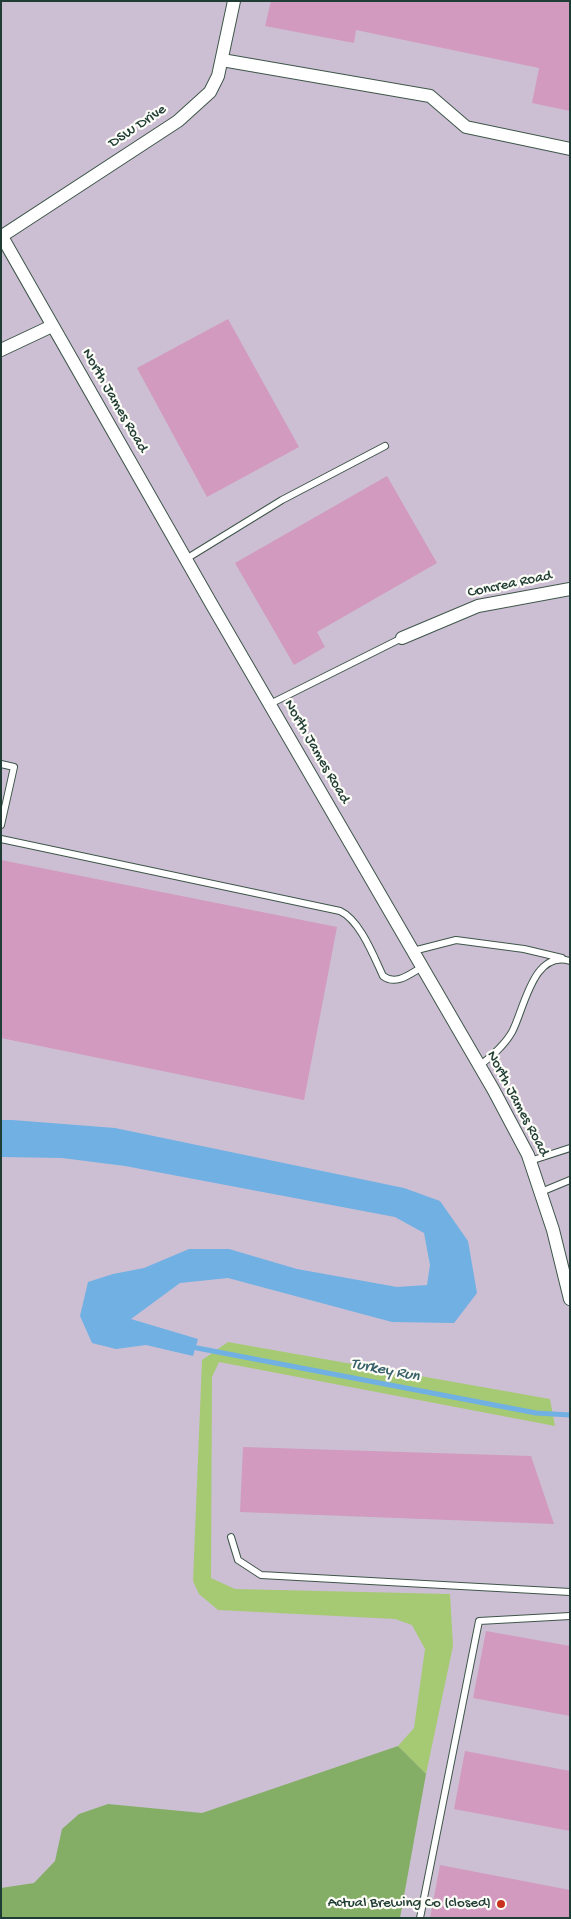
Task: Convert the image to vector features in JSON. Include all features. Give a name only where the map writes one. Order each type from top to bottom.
[{"type":"street","name":"DSW Drive","points":[[1,235],[178,121],[210,92],[218,76],[234,1]]},
{"type":"street","points":[[222,60],[430,96],[466,127],[570,149]]},
{"type":"street","name":"North James Road","points":[[1,235],[479,1066],[530,1160],[554,1230],[570,1296]]},
{"type":"street","points":[[1,350],[52,326]]},
{"type":"street","name":"Concrea Road","points":[[402,638],[478,606],[570,589]]},
{"type":"lane","points":[[186,559],[282,500],[385,446]]},
{"type":"lane","points":[[270,704],[402,638]]},
{"type":"lane","points":[[1,764],[14,767],[1,826]]},
{"type":"lane","points":[[1,839],[340,911],[346,913],[358,927],[383,976],[388,980],[399,979],[422,967]]},
{"type":"lane","points":[[413,951],[456,940],[524,949],[570,961]]},
{"type":"lane","points":[[479,1066],[502,1047],[512,1032],[536,974],[550,962],[562,958]]},
{"type":"lane","points":[[530,1160],[570,1148]]},
{"type":"lane","points":[[541,1192],[570,1180]]},
{"type":"lane","points":[[231,1537],[238,1560],[261,1575],[570,1592]]},
{"type":"lane","points":[[420,1918],[479,1621],[570,1616]]},
{"type":"shaded area","points":[[1,1],[570,1],[570,1918],[1,1918]]},
{"type":"green space","points":[[228,1342],[550,1399],[555,1426],[219,1362],[212,1377],[211,1578],[235,1589],[450,1594],[453,1646],[426,1774],[398,1746],[414,1728],[425,1649],[412,1625],[395,1619],[218,1610],[199,1594],[193,1581],[202,1360]]},
{"type":"green space","points":[[398,1746],[426,1774],[400,1918],[1,1918],[1,1888],[34,1883],[55,1861],[62,1829],[79,1814],[108,1804],[202,1813]]},
{"type":"water","points":[[1,1120],[115,1128],[404,1188],[440,1201],[468,1241],[477,1293],[454,1323],[392,1322],[228,1278],[180,1283],[131,1319],[198,1339],[193,1356],[146,1345],[116,1349],[92,1343],[80,1316],[88,1282],[113,1274],[144,1268],[189,1249],[229,1249],[297,1269],[397,1287],[427,1285],[430,1265],[424,1233],[395,1217],[125,1166],[62,1158],[1,1157]]},
{"type":"building","points":[[271,1],[570,1],[570,111],[532,103],[539,68],[356,30],[354,43],[265,26]]},
{"type":"building","points":[[228,319],[299,447],[207,497],[137,368]]},
{"type":"building","points":[[387,476],[437,563],[317,632],[325,647],[294,665],[235,563]]},
{"type":"building","points":[[1,860],[337,927],[304,1100],[1,1038]]},
{"type":"building","points":[[243,1447],[531,1456],[554,1524],[240,1512]]},
{"type":"building","points":[[486,1631],[570,1646],[570,1716],[473,1698]]},
{"type":"building","points":[[465,1751],[570,1771],[570,1831],[454,1809]]},
{"type":"building","name":"Actual Brewing Co (closed)","points":[[440,1865],[570,1890],[570,1918],[430,1918]]},
{"type":"waterway","name":"Turkey Run","points":[[197,1348],[536,1413],[570,1415]]},
{"type":"place","name":"Actual Brewing Co (closed)","points":[[501,1904]]}]
